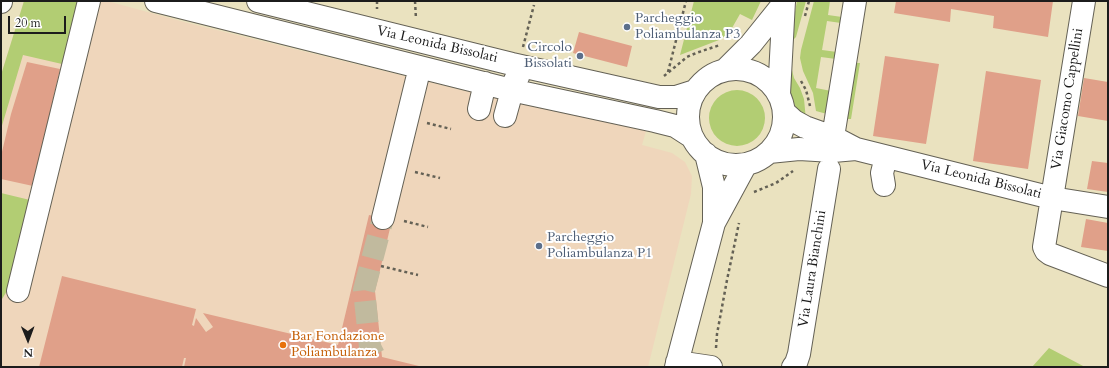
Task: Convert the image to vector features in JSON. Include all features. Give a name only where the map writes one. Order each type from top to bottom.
[{"type":"street","points":[[18,291],[89,1]]},
{"type":"street","name":"Via Leonida Bissolati","points":[[156,1],[190,16],[316,41],[511,90],[674,126],[715,160],[725,164],[746,164],[762,157],[777,144],[782,134],[784,123],[782,103]]},
{"type":"street","name":"Via Leonida Bissolati","points":[[258,1],[512,64],[537,68],[659,97],[676,97],[695,91]]},
{"type":"street","points":[[821,140],[855,1]]},
{"type":"street","name":"Via Giacomo Cappellini","points":[[1084,1],[1044,247],[1046,251],[1108,276]]},
{"type":"street","points":[[726,70],[751,44],[784,2]]},
{"type":"street","points":[[782,103],[784,2]]},
{"type":"street","points":[[316,41],[318,31],[323,26],[337,21]]},
{"type":"street","points":[[505,116],[514,80],[522,73],[537,68]]},
{"type":"street","name":"Via Leonida Bissolati","points":[[699,146],[689,126],[688,114],[690,102],[695,91],[708,78],[716,73],[738,68],[750,70],[762,76],[772,84],[794,121],[805,127],[821,140],[1052,198],[1108,207]]},
{"type":"street","points":[[383,217],[417,79]]},
{"type":"street","points":[[479,109],[485,83]]},
{"type":"street","name":"Via Leonida Bissolati","points":[[769,152],[789,150],[821,140]]},
{"type":"street","points":[[699,146],[714,187],[714,223]]},
{"type":"street","points":[[884,185],[882,173],[886,157]]},
{"type":"street","points":[[713,360],[676,364],[714,223],[746,164]]},
{"type":"street","name":"Via Laura Bianchini","points":[[793,367],[799,354],[830,169]]},
{"type":"path","points":[[415,1],[416,21]]},
{"type":"path","points":[[668,72],[686,1]]},
{"type":"path","points":[[803,23],[809,1]]},
{"type":"path","points":[[521,53],[534,6]]},
{"type":"path","points":[[659,97],[663,78],[668,72],[696,52],[724,43]]},
{"type":"path","points":[[750,195],[785,178],[799,167],[802,162],[806,163],[821,140],[820,118],[812,113],[808,94],[801,80]]},
{"type":"path","points":[[408,118],[451,129]]},
{"type":"path","points":[[395,167],[440,178]]},
{"type":"path","points":[[383,217],[428,227]]},
{"type":"path","points":[[713,360],[727,280],[740,221]]},
{"type":"path","points":[[381,266],[418,275]]},
{"type":"shaded area","points":[[24,1],[107,1],[188,23],[482,95],[646,131],[642,145],[672,153],[685,162],[692,176],[691,194],[648,367],[1,367],[1,75]]},
{"type":"green space","points":[[24,1],[78,1],[62,64],[23,55],[1,129],[1,75]]},
{"type":"green space","points":[[694,1],[761,1],[752,20],[740,14],[726,36],[680,55]]},
{"type":"green space","points":[[797,1],[806,1],[796,37],[794,39],[790,39]]},
{"type":"green space","points":[[814,1],[830,1],[828,15],[842,17],[841,23],[827,21],[822,50],[837,52],[836,59],[821,57],[816,88],[831,91],[827,114],[816,111],[813,93],[803,71],[800,58]]},
{"type":"green space","points":[[855,63],[860,63],[851,119],[846,119]]},
{"type":"green space","points":[[791,66],[794,78],[804,99],[806,120],[795,106],[788,84]]},
{"type":"green space","points":[[731,90],[743,90],[753,94],[761,102],[765,112],[765,124],[761,134],[753,142],[743,146],[731,146],[721,142],[713,134],[709,124],[709,112],[713,102],[721,94]]},
{"type":"green space","points":[[1,193],[30,200],[11,282],[2,299]]},
{"type":"green space","points":[[1049,348],[1085,367],[1032,367]]},
{"type":"building","points":[[896,1],[1053,1],[1048,37],[993,28],[994,16],[951,9],[950,22],[894,13]]},
{"type":"building","points":[[579,32],[632,46],[627,67],[573,53]]},
{"type":"building","points":[[885,56],[939,64],[926,144],[873,136]]},
{"type":"building","points":[[27,62],[60,69],[33,186],[1,179],[1,156],[11,114]]},
{"type":"building","points":[[986,71],[1041,80],[1028,169],[973,161]]},
{"type":"building","points":[[1084,78],[1108,82],[1108,121],[1078,116]]},
{"type":"building","points":[[1092,161],[1108,163],[1108,192],[1087,189]]},
{"type":"building","points":[[369,215],[392,220],[375,291],[382,357],[423,367],[184,367],[186,358],[184,358],[182,367],[39,367],[62,276],[196,309],[192,325],[194,326],[196,318],[206,332],[213,327],[203,313],[338,345]]},
{"type":"building","points":[[1086,219],[1108,223],[1108,251],[1081,247]]},
{"type":"tunnel","points":[[374,355],[370,347],[364,290],[383,218]]},
{"type":"place","name":"Parcheggio Poliambulanza P3","points":[[627,27]]},
{"type":"place","name":"Circolo Bissolati","points":[[580,56]]},
{"type":"place","name":"Parcheggio Poliambulanza P1","points":[[539,246]]},
{"type":"place","name":"Bar Fondazione Poliambulanza","points":[[283,345]]}]
